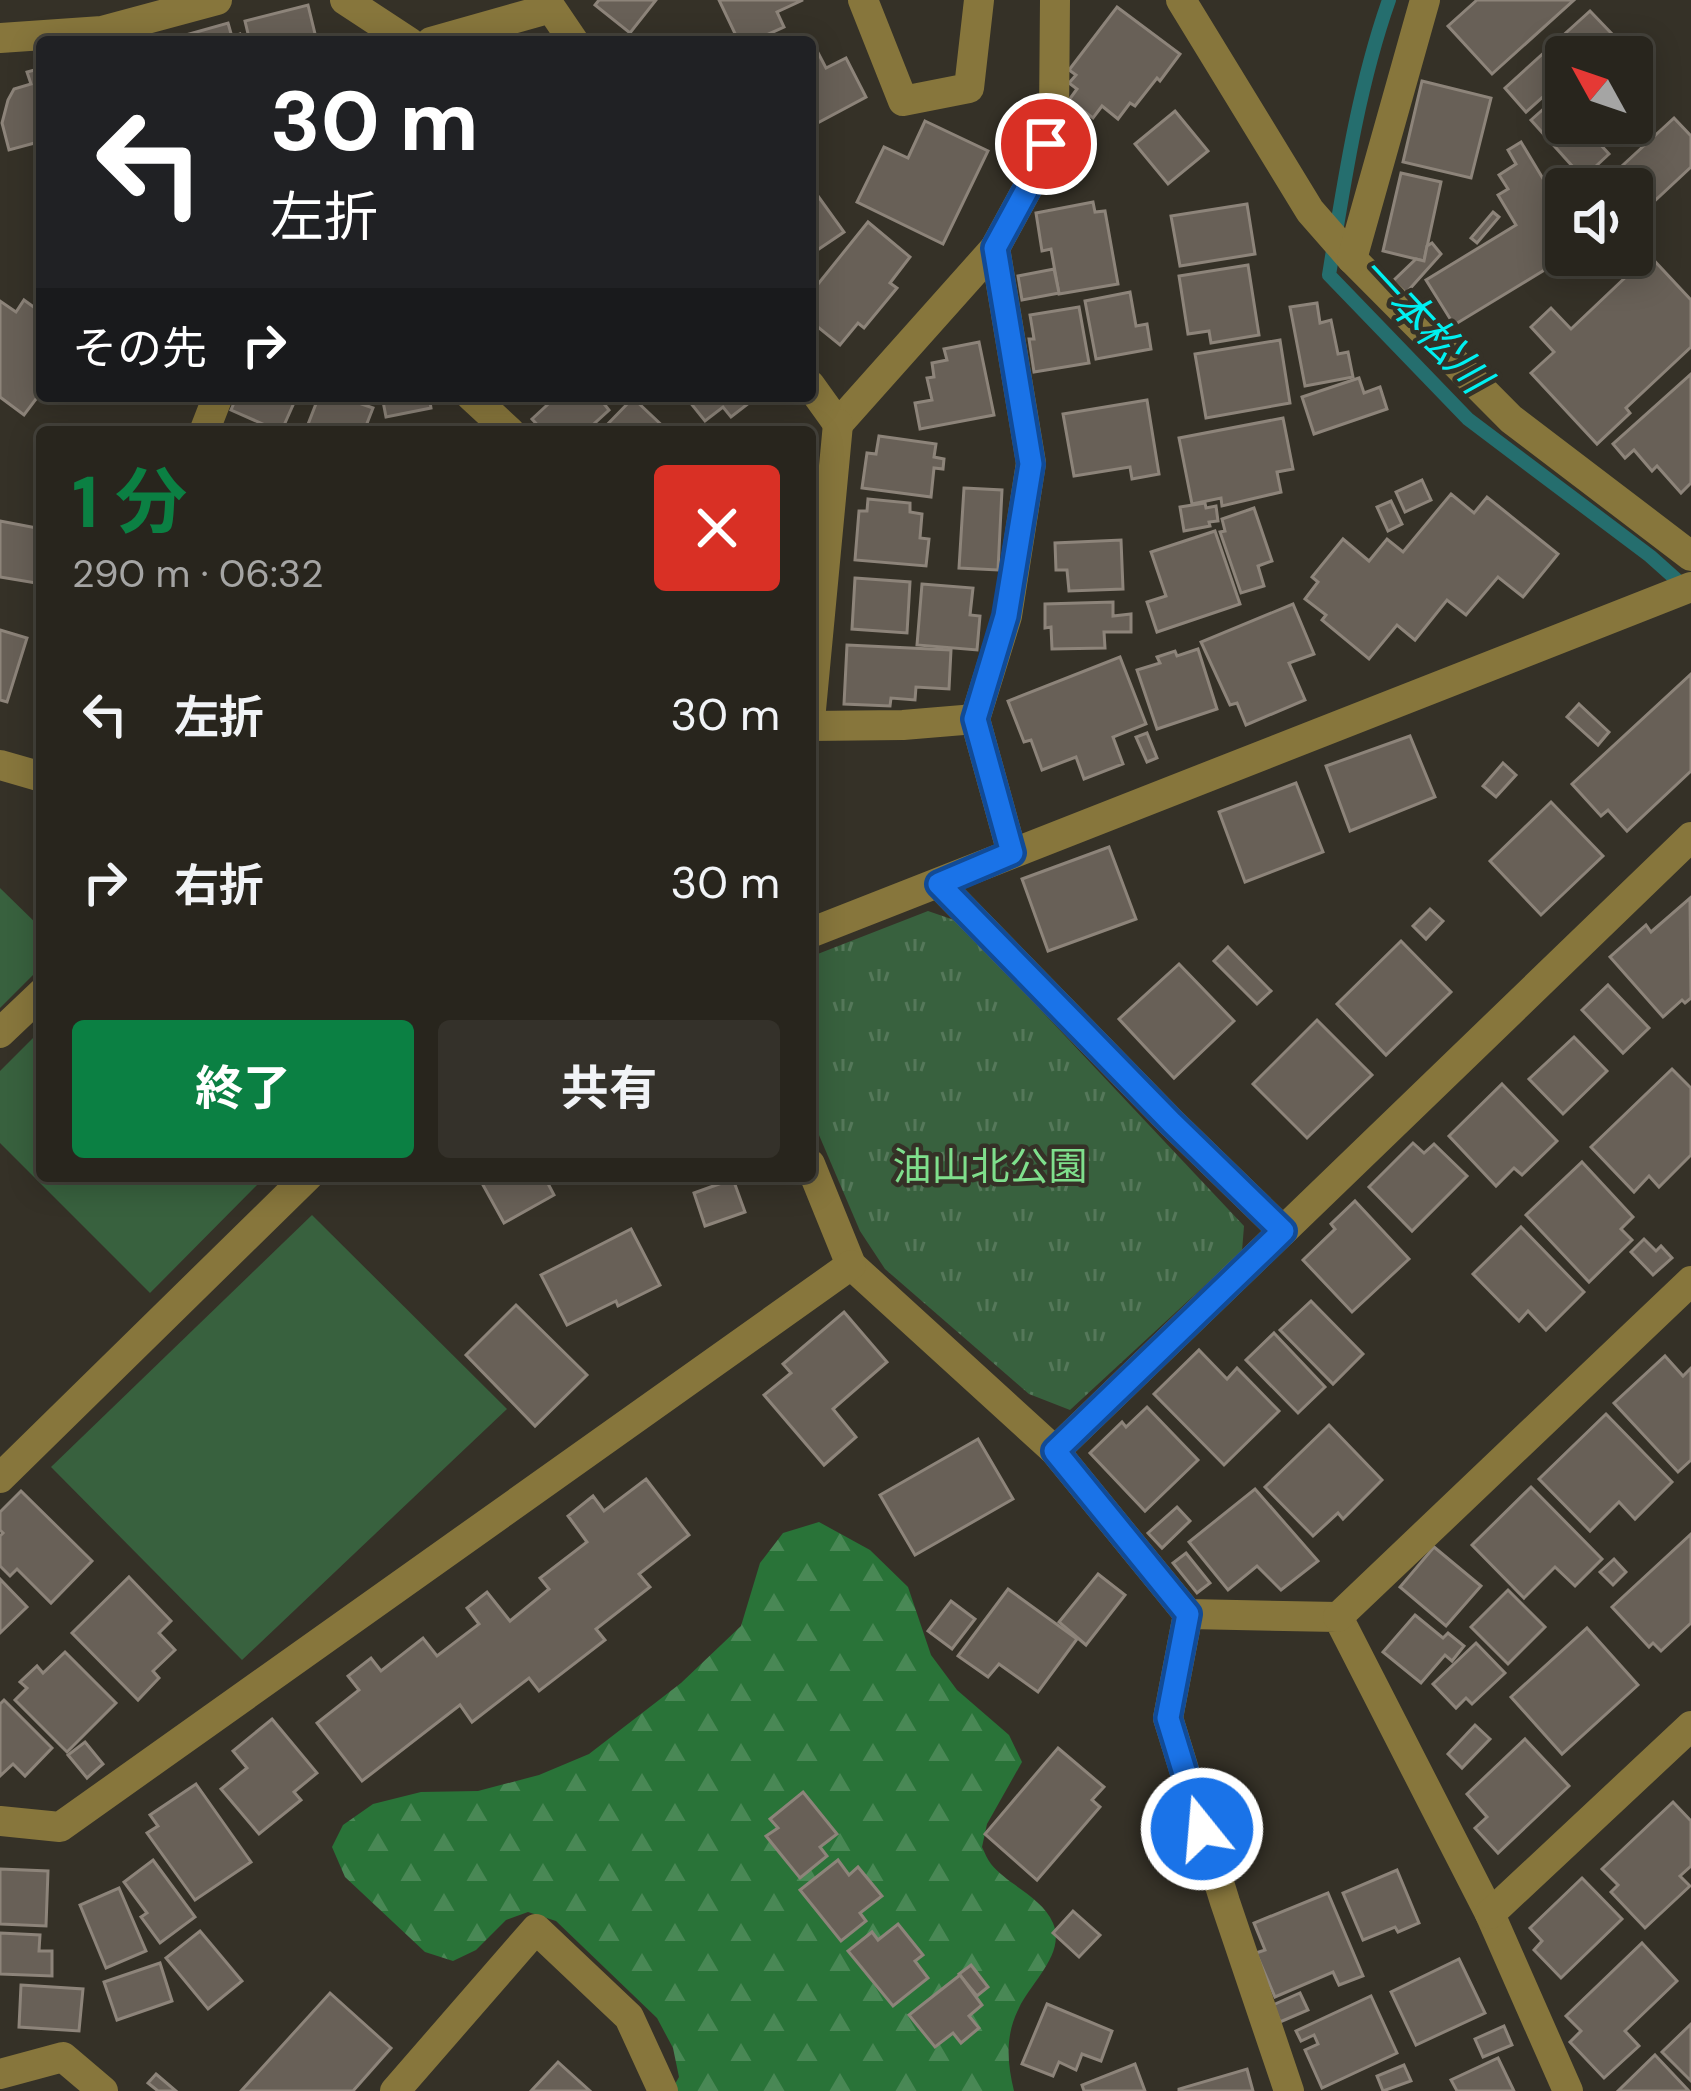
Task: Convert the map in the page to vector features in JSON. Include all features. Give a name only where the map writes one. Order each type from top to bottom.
[{"type":"street","points":[[0,38],[102,31],[218,0]]},
{"type":"street","points":[[345,0],[401,36]]},
{"type":"street","points":[[862,0],[903,101],[969,88],[979,0]]},
{"type":"street","points":[[816,659],[838,424],[995,248],[1038,169],[1054,118],[1054,0]]},
{"type":"street","points":[[1181,0],[1310,211],[1352,259],[1511,419],[1691,556]]},
{"type":"street","points":[[1352,259],[1425,0]]},
{"type":"street","points":[[450,36],[554,4],[571,36]]},
{"type":"street","points":[[995,248],[1031,464],[1006,616],[975,719],[1012,853]]},
{"type":"street","points":[[816,393],[838,424]]},
{"type":"street","points":[[478,402],[504,426]]},
{"type":"street","points":[[816,931],[1691,587]]},
{"type":"street","points":[[816,723],[903,725],[975,719]]},
{"type":"street","points":[[0,765],[36,775]]},
{"type":"street","points":[[1055,1451],[1691,837]]},
{"type":"street","points":[[939,884],[1283,1231]]},
{"type":"street","points":[[0,1033],[36,998]]},
{"type":"street","points":[[816,1179],[851,1265],[1055,1451],[1188,1614],[1338,1617],[1691,1281]]},
{"type":"street","points":[[0,1478],[302,1182]]},
{"type":"street","points":[[0,1821],[60,1827],[851,1265]]},
{"type":"street","points":[[1188,1614],[1168,1718],[1289,2091]]},
{"type":"street","points":[[1338,1617],[1490,1914],[1568,2091]]},
{"type":"street","points":[[1490,1914],[1691,1726]]},
{"type":"street","points":[[395,2091],[536,1929],[629,2017],[663,2091]]},
{"type":"street","points":[[0,2074],[63,2057],[103,2091]]},
{"type":"green space","points":[[0,888],[36,923],[36,972],[0,1008]]},
{"type":"green space","name":"油山北公園","points":[[928,911],[957,921],[1244,1226],[1242,1251],[1070,1410],[1029,1394],[885,1269],[860,1231],[816,1128],[816,955]]},
{"type":"green space","points":[[36,1035],[36,1179],[0,1143],[0,1071]]},
{"type":"green space","points":[[39,1182],[260,1182],[150,1293]]},
{"type":"green space","points":[[312,1215],[507,1409],[242,1660],[51,1467]]},
{"type":"green space","points":[[819,1522],[870,1550],[908,1587],[931,1655],[957,1690],[1009,1735],[1022,1762],[987,1824],[982,1847],[998,1871],[1048,1914],[1056,1934],[1051,1957],[1011,2028],[1014,2091],[671,2091],[679,2077],[673,2048],[657,2018],[556,1921],[528,1912],[506,1920],[476,1950],[453,1961],[425,1952],[345,1877],[332,1847],[343,1825],[373,1804],[421,1792],[478,1791],[539,1775],[589,1754],[681,1683],[741,1626],[760,1563],[783,1533]]},
{"type":"building","points":[[599,0],[656,0],[630,33],[595,5]]},
{"type":"building","points":[[719,0],[803,0],[777,12],[784,27],[764,36],[736,36]]},
{"type":"building","points":[[1477,0],[1574,0],[1492,74],[1448,26]]},
{"type":"building","points":[[308,5],[316,36],[249,36],[245,21]]},
{"type":"building","points":[[1117,7],[1180,54],[1160,81],[1157,78],[1118,119],[1102,106],[1093,118],[1069,100],[1077,89],[1069,83],[1076,75],[1069,70]]},
{"type":"building","points":[[1590,11],[1612,34],[1610,36],[1562,36]]},
{"type":"building","points":[[228,23],[232,36],[182,36]]},
{"type":"building","points":[[816,49],[826,68],[846,58],[866,97],[816,124]]},
{"type":"building","points":[[1545,52],[1545,95],[1526,112],[1505,88]]},
{"type":"building","points":[[36,70],[36,143],[9,150],[2,123],[14,89],[31,84],[27,72]]},
{"type":"building","points":[[1422,81],[1491,98],[1471,178],[1403,162]]},
{"type":"building","points":[[1545,108],[1545,136],[1531,120]]},
{"type":"building","points":[[1175,111],[1208,151],[1168,184],[1135,144]]},
{"type":"building","points":[[1674,118],[1691,136],[1691,167],[1653,202],[1653,168],[1620,168],[1646,144],[1653,144],[1653,137]]},
{"type":"building","points":[[925,121],[988,151],[943,244],[857,202],[884,147],[908,158]]},
{"type":"building","points":[[1521,142],[1545,182],[1545,270],[1454,325],[1426,280],[1516,225],[1498,195],[1508,189],[1499,175],[1516,164],[1508,150]]},
{"type":"building","points":[[1553,144],[1600,144],[1609,154],[1594,168],[1574,168]]},
{"type":"building","points":[[1401,173],[1441,182],[1424,261],[1383,251]]},
{"type":"building","points":[[816,193],[844,232],[816,251]]},
{"type":"building","points":[[1093,202],[1095,212],[1105,211],[1118,284],[1059,294],[1051,249],[1042,251],[1036,213]]},
{"type":"building","points":[[1247,204],[1255,254],[1180,266],[1171,216]]},
{"type":"building","points":[[1493,212],[1499,217],[1477,243],[1471,238]]},
{"type":"building","points":[[868,222],[910,257],[890,283],[897,288],[864,328],[858,323],[840,345],[816,330],[816,287]]},
{"type":"building","points":[[1432,243],[1441,254],[1406,293],[1393,281],[1416,259],[1424,261]]},
{"type":"building","points":[[1653,259],[1691,300],[1691,347],[1626,408],[1630,413],[1597,444],[1531,373],[1554,352],[1531,327],[1551,308],[1571,329],[1627,276],[1653,276]]},
{"type":"building","points":[[1248,265],[1259,335],[1211,343],[1209,331],[1188,334],[1179,276]]},
{"type":"building","points":[[1054,269],[1059,293],[1022,300],[1018,276]]},
{"type":"building","points":[[1130,292],[1136,326],[1147,324],[1151,349],[1096,359],[1085,301]]},
{"type":"building","points":[[24,300],[36,309],[36,399],[24,415],[0,397],[0,301],[16,312]]},
{"type":"building","points":[[1317,303],[1320,323],[1331,320],[1338,354],[1348,352],[1353,377],[1305,386],[1290,307]]},
{"type":"building","points":[[1079,307],[1089,363],[1034,372],[1030,315]]},
{"type":"building","points":[[1280,340],[1290,403],[1206,418],[1195,354]]},
{"type":"building","points":[[979,342],[994,415],[920,429],[915,403],[932,400],[927,378],[934,377],[932,363],[947,360],[944,349]]},
{"type":"building","points":[[1691,374],[1691,483],[1681,493],[1657,466],[1652,471],[1634,450],[1625,458],[1613,444]]},
{"type":"building","points":[[1359,378],[1364,393],[1380,387],[1387,409],[1314,434],[1302,397]]},
{"type":"building","points":[[1147,400],[1159,474],[1132,479],[1130,467],[1074,476],[1063,414]]},
{"type":"building","points":[[234,402],[294,402],[284,426],[267,426],[231,410]]},
{"type":"building","points":[[317,402],[356,402],[373,408],[366,426],[307,426]]},
{"type":"building","points":[[383,402],[430,402],[431,408],[386,417]]},
{"type":"building","points":[[550,402],[608,402],[609,410],[592,426],[538,426],[532,419]]},
{"type":"building","points":[[629,402],[637,402],[663,426],[606,426]]},
{"type":"building","points":[[690,402],[750,402],[731,417],[723,407],[705,421]]},
{"type":"building","points":[[1283,418],[1293,469],[1277,472],[1281,492],[1222,506],[1221,498],[1192,504],[1179,438]]},
{"type":"building","points":[[879,436],[936,444],[934,457],[944,459],[943,469],[934,468],[931,497],[862,488],[867,453],[876,454]]},
{"type":"building","points":[[1422,480],[1431,500],[1405,512],[1396,492]]},
{"type":"building","points":[[964,488],[1002,490],[998,570],[959,568]]},
{"type":"building","points":[[1451,494],[1474,513],[1487,497],[1558,554],[1523,597],[1498,577],[1466,615],[1447,600],[1415,640],[1397,625],[1369,659],[1322,620],[1326,615],[1305,599],[1318,582],[1312,577],[1343,539],[1369,561],[1387,539],[1403,552]]},
{"type":"building","points":[[868,499],[910,503],[910,512],[922,514],[920,538],[929,539],[926,566],[855,560],[859,511],[867,511]]},
{"type":"building","points":[[1391,501],[1402,524],[1388,531],[1377,507]]},
{"type":"building","points":[[1205,503],[1206,508],[1216,506],[1218,521],[1184,531],[1180,507]]},
{"type":"building","points":[[1254,508],[1272,561],[1258,566],[1264,586],[1241,593],[1220,532],[1225,531],[1222,519]]},
{"type":"building","points":[[0,521],[36,528],[36,583],[0,577]]},
{"type":"building","points":[[1215,531],[1240,604],[1157,632],[1147,602],[1166,596],[1151,552]]},
{"type":"building","points":[[1121,540],[1123,589],[1069,591],[1067,570],[1056,570],[1055,543]]},
{"type":"building","points":[[855,578],[910,582],[907,633],[852,629]]},
{"type":"building","points":[[922,584],[973,588],[970,615],[980,616],[977,650],[917,645]]},
{"type":"building","points":[[1113,602],[1113,616],[1131,614],[1131,632],[1104,632],[1105,648],[1052,649],[1051,627],[1045,628],[1045,604]]},
{"type":"building","points":[[1293,604],[1314,654],[1289,663],[1305,700],[1246,725],[1237,703],[1230,705],[1201,642]]},
{"type":"building","points":[[0,630],[27,638],[7,702],[0,700]]},
{"type":"building","points":[[847,645],[951,650],[949,689],[916,687],[915,700],[891,698],[890,706],[844,704]]},
{"type":"building","points":[[1198,649],[1217,709],[1157,729],[1137,670],[1160,663],[1157,657]]},
{"type":"building","points":[[1120,657],[1146,724],[1113,737],[1123,764],[1084,779],[1076,757],[1042,770],[1031,740],[1024,742],[1008,701]]},
{"type":"building","points":[[1691,674],[1691,771],[1627,831],[1608,810],[1601,816],[1572,784]]},
{"type":"building","points":[[1579,704],[1609,732],[1598,745],[1567,717]]},
{"type":"building","points":[[1147,733],[1157,758],[1147,762],[1136,737]]},
{"type":"building","points":[[1410,736],[1435,797],[1350,831],[1326,766]]},
{"type":"building","points":[[1503,763],[1516,775],[1496,797],[1483,786]]},
{"type":"building","points":[[1296,783],[1323,852],[1245,882],[1219,812]]},
{"type":"building","points":[[1551,802],[1603,856],[1541,915],[1490,861]]},
{"type":"building","points":[[1109,847],[1136,919],[1048,951],[1022,879]]},
{"type":"building","points":[[1690,898],[1691,998],[1663,1017],[1610,957],[1646,925],[1651,932]]},
{"type":"building","points":[[1430,909],[1443,921],[1426,939],[1413,926]]},
{"type":"building","points":[[1401,941],[1451,992],[1386,1055],[1337,1004]]},
{"type":"building","points":[[1228,947],[1271,991],[1257,1004],[1214,961]]},
{"type":"building","points":[[1179,964],[1234,1021],[1174,1078],[1119,1019]]},
{"type":"building","points":[[1608,985],[1649,1028],[1623,1053],[1582,1010]]},
{"type":"building","points":[[1317,1020],[1372,1075],[1307,1138],[1253,1084]]},
{"type":"building","points":[[1574,1037],[1607,1071],[1563,1114],[1529,1079]]},
{"type":"building","points":[[1672,1069],[1691,1088],[1691,1155],[1659,1187],[1649,1176],[1634,1192],[1591,1147]]},
{"type":"building","points":[[1502,1084],[1557,1141],[1522,1175],[1514,1168],[1496,1186],[1449,1136]]},
{"type":"building","points":[[1413,1143],[1424,1153],[1434,1144],[1467,1176],[1412,1231],[1369,1187]]},
{"type":"building","points":[[1582,1162],[1633,1217],[1621,1229],[1632,1240],[1589,1282],[1526,1215]]},
{"type":"building","points":[[481,1182],[547,1182],[554,1195],[504,1223]]},
{"type":"building","points":[[734,1182],[745,1212],[705,1226],[694,1193]]},
{"type":"building","points":[[1355,1201],[1409,1259],[1352,1312],[1303,1260]]},
{"type":"building","points":[[1521,1227],[1584,1292],[1546,1330],[1528,1311],[1519,1321],[1473,1274]]},
{"type":"building","points":[[631,1229],[660,1285],[567,1325],[541,1275]]},
{"type":"building","points":[[1644,1239],[1656,1251],[1661,1246],[1672,1258],[1653,1275],[1631,1252]]},
{"type":"building","points":[[1311,1301],[1363,1354],[1333,1384],[1280,1330]]},
{"type":"building","points":[[516,1305],[587,1375],[535,1426],[466,1355]]},
{"type":"building","points":[[844,1312],[887,1362],[833,1409],[856,1437],[824,1465],[764,1395],[791,1373],[783,1364]]},
{"type":"building","points":[[1274,1333],[1325,1387],[1298,1413],[1246,1360]]},
{"type":"building","points":[[1199,1350],[1227,1379],[1237,1368],[1279,1411],[1224,1465],[1154,1394]]},
{"type":"building","points":[[1665,1356],[1683,1376],[1691,1368],[1691,1460],[1678,1472],[1614,1403]]},
{"type":"building","points":[[1147,1407],[1198,1460],[1145,1511],[1090,1453],[1122,1422],[1126,1427]]},
{"type":"building","points":[[1606,1414],[1672,1482],[1635,1519],[1619,1502],[1590,1531],[1539,1479]]},
{"type":"building","points":[[1329,1425],[1382,1480],[1343,1519],[1338,1513],[1313,1536],[1265,1487]]},
{"type":"building","points":[[978,1439],[1013,1499],[915,1555],[880,1495]]},
{"type":"building","points":[[646,1479],[689,1535],[639,1574],[650,1587],[596,1629],[605,1640],[539,1691],[529,1678],[472,1722],[460,1705],[362,1781],[317,1723],[359,1690],[348,1676],[371,1658],[381,1671],[423,1638],[437,1656],[479,1624],[467,1608],[487,1592],[510,1621],[549,1589],[540,1578],[587,1542],[568,1516],[593,1496],[604,1511]]},
{"type":"building","points":[[1531,1487],[1602,1559],[1575,1586],[1555,1567],[1524,1598],[1472,1545]]},
{"type":"building","points":[[1255,1489],[1318,1561],[1281,1590],[1257,1566],[1228,1590],[1189,1542]]},
{"type":"building","points":[[21,1491],[92,1561],[51,1603],[17,1569],[10,1576],[0,1566],[0,1512]]},
{"type":"building","points":[[1177,1507],[1190,1521],[1162,1548],[1148,1533]]},
{"type":"building","points":[[1691,1534],[1691,1623],[1661,1651],[1653,1643],[1649,1647],[1612,1607]]},
{"type":"building","points":[[1434,1547],[1481,1586],[1446,1626],[1400,1587]]},
{"type":"building","points":[[1186,1553],[1210,1583],[1197,1593],[1173,1563]]},
{"type":"building","points":[[1614,1559],[1626,1572],[1613,1585],[1600,1572]]},
{"type":"building","points":[[1098,1574],[1125,1595],[1086,1645],[1059,1622]]},
{"type":"building","points":[[129,1577],[171,1621],[159,1633],[175,1650],[153,1671],[159,1678],[138,1700],[72,1633]]},
{"type":"building","points":[[0,1579],[27,1607],[0,1633]]},
{"type":"building","points":[[1008,1589],[1077,1639],[1038,1692],[999,1664],[988,1677],[958,1656]]},
{"type":"building","points":[[1508,1590],[1545,1627],[1508,1664],[1471,1627]]},
{"type":"building","points":[[951,1601],[975,1619],[952,1649],[928,1631]]},
{"type":"building","points":[[1415,1615],[1443,1638],[1448,1633],[1464,1646],[1452,1661],[1445,1655],[1421,1683],[1383,1652]]},
{"type":"building","points":[[1587,1628],[1638,1685],[1562,1754],[1511,1697]]},
{"type":"building","points":[[1476,1643],[1505,1673],[1472,1704],[1466,1698],[1456,1708],[1433,1684]]},
{"type":"building","points":[[65,1652],[116,1703],[67,1752],[15,1700],[27,1688],[20,1682],[37,1666],[43,1673]]},
{"type":"building","points":[[4,1700],[52,1748],[25,1776],[13,1764],[0,1776],[0,1704]]},
{"type":"building","points":[[272,1719],[317,1773],[294,1792],[301,1800],[259,1834],[221,1789],[247,1768],[233,1751]]},
{"type":"building","points":[[1475,1725],[1490,1739],[1462,1768],[1448,1754]]},
{"type":"building","points":[[1525,1739],[1569,1786],[1498,1853],[1475,1828],[1487,1817],[1467,1794]]},
{"type":"building","points":[[85,1742],[103,1764],[87,1778],[68,1755]]},
{"type":"building","points":[[1058,1748],[1104,1787],[1092,1800],[1100,1807],[1037,1880],[985,1834]]},
{"type":"building","points":[[196,1784],[251,1862],[195,1900],[147,1833],[158,1826],[150,1815]]},
{"type":"building","points":[[803,1792],[837,1834],[820,1847],[827,1856],[800,1878],[766,1836],[778,1828],[770,1819]]},
{"type":"building","points":[[1673,1802],[1691,1821],[1691,1866],[1680,1876],[1690,1886],[1645,1928],[1611,1892],[1618,1885],[1602,1869]]},
{"type":"building","points":[[153,1860],[195,1917],[160,1943],[141,1917],[147,1913],[124,1882]]},
{"type":"building","points":[[838,1860],[849,1875],[858,1867],[882,1896],[860,1913],[866,1921],[841,1941],[800,1890]]},
{"type":"building","points":[[0,1869],[48,1871],[46,1926],[0,1924]]},
{"type":"building","points":[[1397,1870],[1419,1923],[1363,1940],[1343,1893]]},
{"type":"building","points":[[1582,1878],[1622,1919],[1561,1978],[1534,1950],[1542,1941],[1530,1928]]},
{"type":"building","points":[[119,1888],[146,1951],[106,1968],[80,1905]]},
{"type":"building","points":[[1328,1893],[1363,1976],[1339,1985],[1333,1972],[1275,1997],[1256,1953],[1265,1950],[1254,1923]]},
{"type":"building","points":[[1073,1911],[1100,1935],[1079,1957],[1053,1933]]},
{"type":"building","points":[[898,1924],[923,1955],[915,1961],[928,1978],[893,2006],[848,1951],[872,1932],[878,1940]]},
{"type":"building","points":[[200,1931],[242,1981],[208,2009],[166,1958]]},
{"type":"building","points":[[0,1933],[40,1935],[39,1951],[52,1951],[52,1976],[0,1974]]},
{"type":"building","points":[[1642,1943],[1677,1981],[1625,2031],[1639,2046],[1604,2078],[1570,2042],[1581,2031],[1566,2016]]},
{"type":"building","points":[[1459,1959],[1485,2013],[1416,2045],[1391,1992]]},
{"type":"building","points":[[160,1963],[172,2001],[117,2020],[104,1982]]},
{"type":"building","points":[[971,1965],[988,1987],[977,1996],[959,1974]]},
{"type":"building","points":[[960,1975],[982,2005],[969,2016],[979,2028],[961,2043],[953,2033],[935,2047],[909,2015]]},
{"type":"building","points":[[21,1985],[83,1989],[79,2031],[19,2027]]},
{"type":"building","points":[[330,1993],[391,2048],[353,2091],[241,2091]]},
{"type":"building","points":[[1300,1993],[1308,2010],[1280,2022],[1273,2005]]},
{"type":"building","points":[[1371,1996],[1397,2053],[1322,2088],[1305,2050],[1318,2044],[1314,2035],[1301,2041],[1296,2031]]},
{"type":"building","points":[[1047,2004],[1112,2031],[1101,2061],[1082,2054],[1076,2070],[1059,2062],[1053,2076],[1022,2064]]},
{"type":"building","points":[[1691,2024],[1691,2081],[1662,2052]]},
{"type":"building","points":[[1504,2026],[1512,2045],[1483,2057],[1475,2039]]},
{"type":"building","points":[[1655,2055],[1689,2091],[1618,2091]]},
{"type":"building","points":[[1498,2058],[1514,2091],[1457,2091],[1451,2080]]},
{"type":"building","points":[[558,2062],[590,2091],[531,2091]]},
{"type":"building","points":[[1135,2064],[1145,2091],[1084,2091],[1082,2085]]},
{"type":"building","points":[[1404,2065],[1411,2081],[1383,2091],[1377,2076]]},
{"type":"building","points":[[1247,2069],[1253,2091],[1179,2091],[1179,2089]]},
{"type":"building","points":[[156,2074],[176,2091],[158,2091],[148,2083]]},
{"type":"waterway","name":"一本松川","points":[[1389,0],[1360,101],[1329,275],[1468,419],[1687,589]]},
{"type":"route","points":[[1046,144],[1038,169],[995,248],[1031,464],[1006,616],[975,719],[1012,853],[939,884],[1283,1231],[1055,1451],[1188,1614],[1168,1718],[1202,1829]]}]
